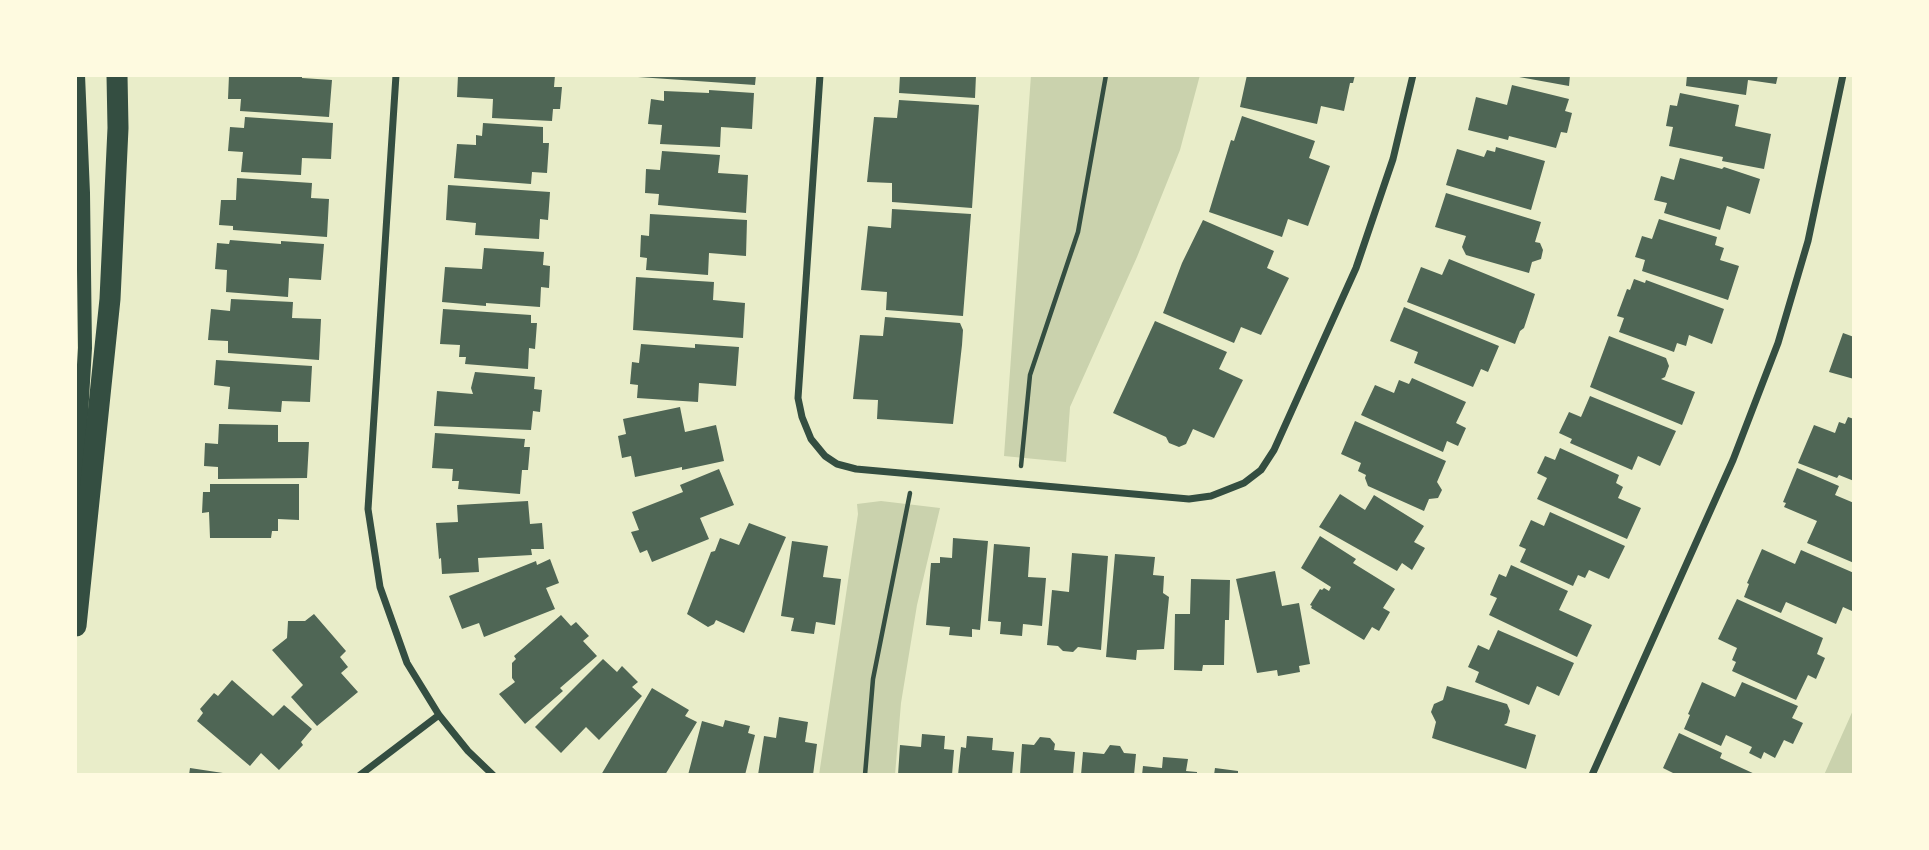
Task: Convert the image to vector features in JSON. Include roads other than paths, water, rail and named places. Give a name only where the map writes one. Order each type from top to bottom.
[{"type":"highway","points":[[76,631],[110,299],[118,128],[117,75]]},
{"type":"main road","points":[[76,631],[77,483],[85,348],[78,75]]},
{"type":"street","points":[[396,75],[368,509],[380,587],[407,663],[439,715],[488,773]]},
{"type":"street","points":[[820,75],[798,398],[811,439],[825,456],[837,464],[856,469],[1189,499],[1210,496],[1244,483],[1261,470],[1274,450],[1356,268],[1393,159],[1413,75]]},
{"type":"street","points":[[1592,775],[1733,460],[1778,343],[1808,242],[1843,75]]},
{"type":"street","points":[[360,775],[439,715]]}]
